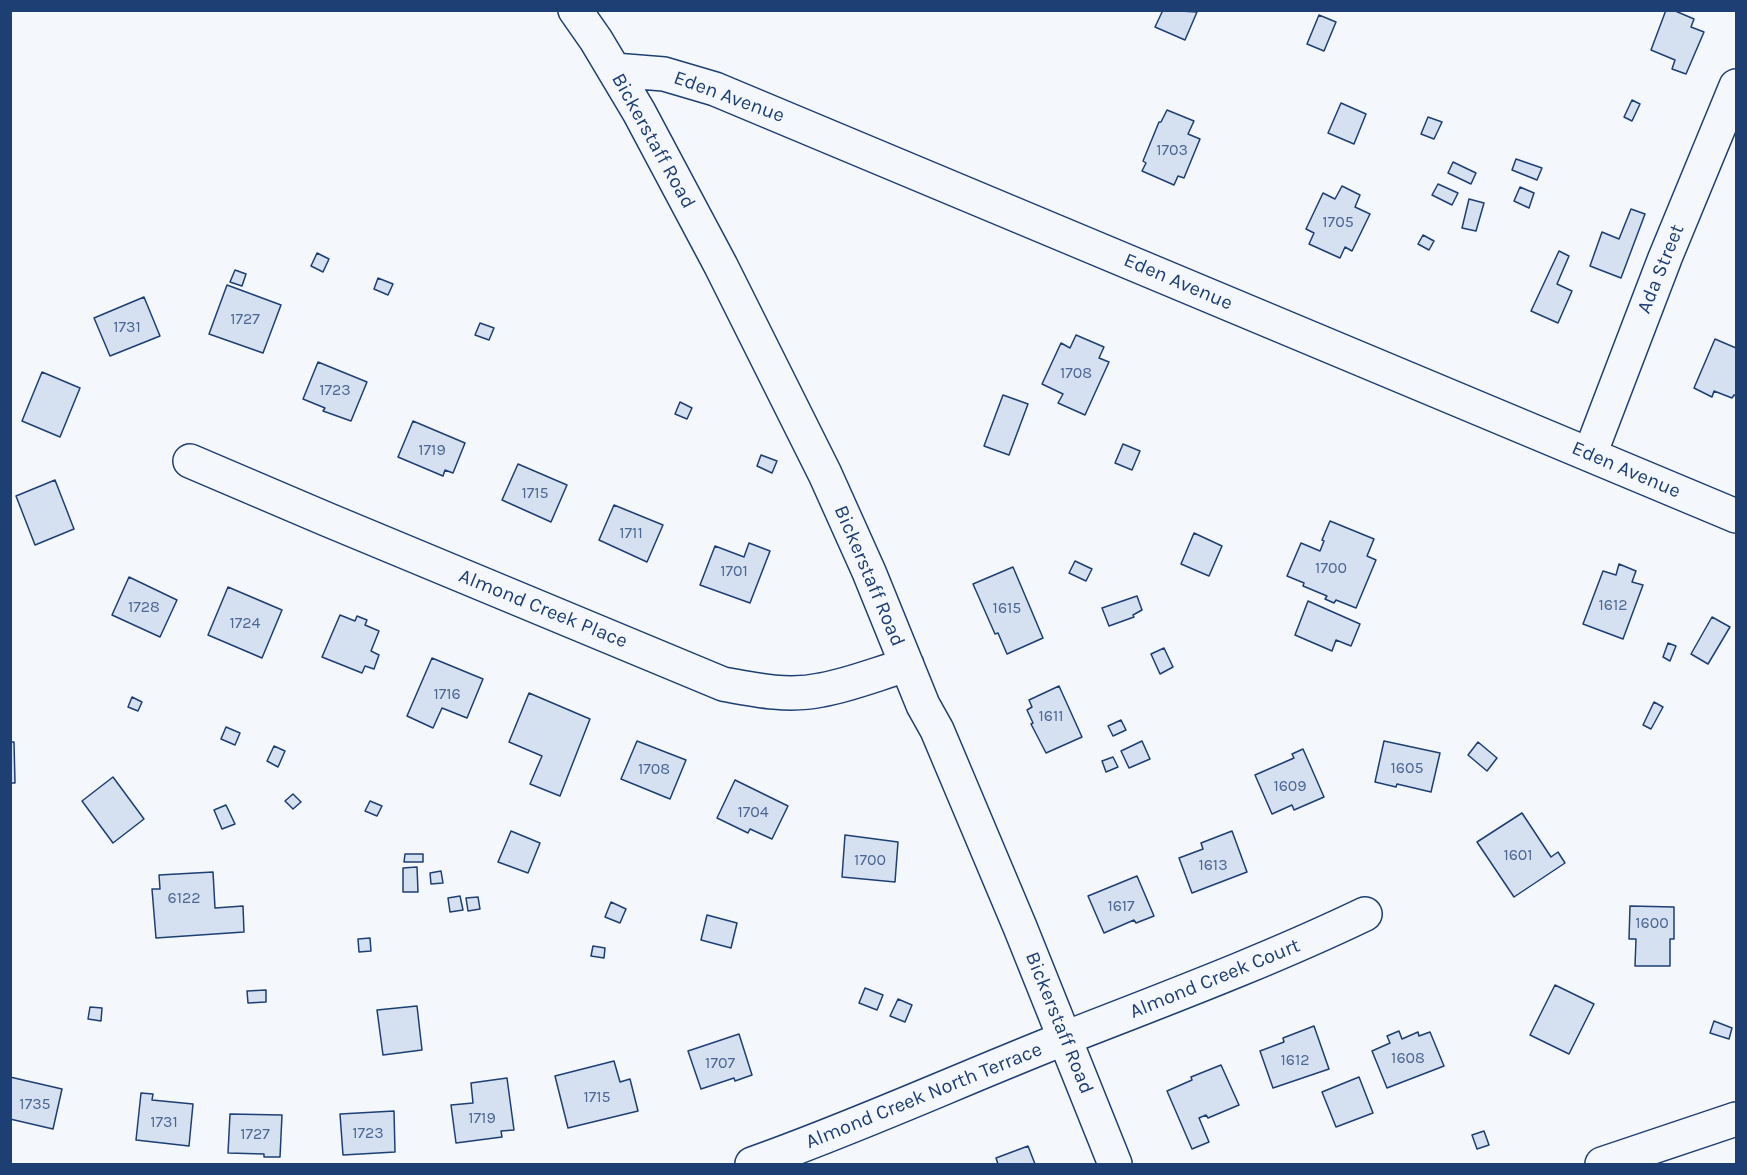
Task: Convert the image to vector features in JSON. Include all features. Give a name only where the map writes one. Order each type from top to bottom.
[{"type":"street","name":"Bickerstaff Road","points":[[575,10],[639,112],[721,266],[820,464],[869,572],[923,705],[941,741],[1020,927],[1115,1164]]},
{"type":"street","name":"Eden Avenue","points":[[614,70],[664,74],[715,89],[1737,516]]},
{"type":"street","name":"Ada Street","points":[[1590,454],[1665,258],[1737,86]]},
{"type":"street","name":"Almond Creek Place","points":[[190,461],[723,684],[764,692],[802,693],[821,690],[907,665]]},
{"type":"street","name":"Almond Creek Court","points":[[1063,1039],[1286,950],[1365,914]]},
{"type":"street","name":"Almond Creek North Terrace","points":[[752,1164],[806,1145],[1063,1039]]},
{"type":"street","points":[[1602,1164],[1737,1119]]},
{"type":"building","points":[[1163,10],[1197,12],[1185,40],[1155,27]]},
{"type":"building","points":[[1666,10],[1673,10],[1694,19],[1691,27],[1704,32],[1686,74],[1672,69],[1675,60],[1651,50]]},
{"type":"building","points":[[1319,15],[1336,22],[1324,51],[1307,44]]},
{"type":"building","points":[[1632,100],[1640,104],[1632,121],[1624,117]]},
{"type":"building","points":[[1341,103],[1366,114],[1354,144],[1328,133]]},
{"type":"building","points":[[1167,110],[1194,121],[1188,134],[1200,139],[1184,178],[1178,176],[1174,185],[1142,171],[1146,163],[1143,161],[1159,122]]},
{"type":"building","points":[[1428,117],[1442,122],[1434,139],[1421,134]]},
{"type":"building","points":[[1516,159],[1542,168],[1537,180],[1512,170]]},
{"type":"building","points":[[1453,162],[1476,173],[1471,184],[1448,173]]},
{"type":"building","points":[[1438,184],[1458,193],[1452,205],[1432,195]]},
{"type":"building","points":[[1342,186],[1360,195],[1355,207],[1370,214],[1352,251],[1345,247],[1340,258],[1309,244],[1314,233],[1306,229],[1323,193],[1335,199]]},
{"type":"building","points":[[1520,187],[1534,193],[1529,208],[1514,201]]},
{"type":"building","points":[[1469,199],[1484,203],[1476,231],[1462,228]]},
{"type":"building","points":[[1631,209],[1645,214],[1621,278],[1590,266],[1602,232],[1619,239]]},
{"type":"building","points":[[1423,235],[1434,241],[1429,250],[1418,244]]},
{"type":"building","points":[[1559,251],[1569,256],[1557,284],[1572,291],[1558,323],[1531,311]]},
{"type":"building","points":[[317,253],[329,259],[323,272],[311,266]]},
{"type":"building","points":[[235,270],[246,274],[242,286],[230,282]]},
{"type":"building","points":[[378,278],[393,284],[388,295],[374,289]]},
{"type":"building","points":[[227,285],[281,305],[263,353],[209,334]]},
{"type":"building","points":[[144,297],[160,336],[110,356],[94,318]]},
{"type":"building","points":[[480,323],[494,328],[489,340],[475,335]]},
{"type":"building","points":[[1076,335],[1104,347],[1099,358],[1109,362],[1085,415],[1058,403],[1063,394],[1042,384],[1061,343],[1070,348]]},
{"type":"building","points":[[1715,339],[1736,348],[1736,396],[1732,398],[1714,391],[1712,397],[1694,388]]},
{"type":"building","points":[[318,362],[367,382],[351,421],[323,411],[325,408],[303,399]]},
{"type":"building","points":[[42,372],[80,388],[60,437],[22,421]]},
{"type":"building","points":[[1003,395],[1028,404],[1009,455],[984,446]]},
{"type":"building","points":[[680,402],[692,408],[687,419],[675,414]]},
{"type":"building","points":[[413,421],[465,443],[453,473],[445,470],[443,476],[398,457]]},
{"type":"building","points":[[1123,444],[1140,451],[1132,470],[1115,463]]},
{"type":"building","points":[[761,455],[777,461],[772,473],[757,466]]},
{"type":"building","points":[[518,464],[567,485],[551,522],[502,500]]},
{"type":"building","points":[[55,480],[74,529],[35,545],[16,496]]},
{"type":"building","points":[[614,505],[663,525],[647,562],[599,540]]},
{"type":"building","points":[[1330,521],[1374,539],[1367,556],[1376,560],[1356,608],[1336,600],[1334,603],[1325,599],[1327,596],[1287,576],[1301,543],[1320,551]]},
{"type":"building","points":[[1194,533],[1222,546],[1209,576],[1181,564]]},
{"type":"building","points":[[749,543],[770,551],[750,603],[700,585],[715,546],[744,557]]},
{"type":"building","points":[[1075,561],[1092,569],[1086,581],[1069,573]]},
{"type":"building","points":[[1619,564],[1636,571],[1632,582],[1643,585],[1623,639],[1583,624],[1603,571],[1616,575]]},
{"type":"building","points":[[1013,567],[1043,638],[1007,654],[998,633],[995,634],[973,584]]},
{"type":"building","points":[[129,577],[177,600],[160,637],[112,615]]},
{"type":"building","points":[[228,587],[282,610],[262,658],[208,635]]},
{"type":"building","points":[[1137,596],[1142,610],[1133,615],[1134,617],[1109,626],[1102,608]]},
{"type":"building","points":[[1308,601],[1360,624],[1351,646],[1336,640],[1332,651],[1295,635]]},
{"type":"building","points":[[340,615],[355,621],[357,616],[367,620],[365,625],[379,631],[371,651],[379,655],[374,669],[365,666],[362,673],[322,657]]},
{"type":"building","points":[[1712,617],[1730,627],[1708,664],[1691,654]]},
{"type":"building","points":[[1668,643],[1676,646],[1670,661],[1663,657]]},
{"type":"building","points":[[1164,648],[1173,667],[1160,674],[1151,654]]},
{"type":"building","points":[[432,658],[483,679],[467,718],[442,708],[433,728],[407,716]]},
{"type":"building","points":[[1059,686],[1082,737],[1046,753],[1031,724],[1033,723],[1027,710],[1032,707],[1029,700]]},
{"type":"building","points":[[529,693],[590,719],[560,796],[530,784],[542,756],[509,742]]},
{"type":"building","points":[[132,697],[142,702],[138,711],[128,707]]},
{"type":"building","points":[[1654,702],[1663,707],[1651,729],[1643,725]]},
{"type":"building","points":[[1121,720],[1126,730],[1113,736],[1108,726]]},
{"type":"building","points":[[226,727],[240,733],[235,745],[221,739]]},
{"type":"building","points":[[637,741],[686,760],[670,799],[621,779]]},
{"type":"building","points":[[1142,741],[1150,759],[1129,768],[1121,751]]},
{"type":"building","points":[[1384,741],[1440,753],[1431,792],[1397,784],[1396,787],[1375,782]]},
{"type":"building","points":[[10,742],[14,742],[15,783],[10,783]]},
{"type":"building","points":[[1478,742],[1497,758],[1487,771],[1468,755]]},
{"type":"building","points":[[274,746],[285,751],[278,767],[267,761]]},
{"type":"building","points":[[1303,749],[1324,797],[1294,810],[1292,805],[1272,814],[1255,775],[1294,758],[1292,754]]},
{"type":"building","points":[[1113,757],[1118,767],[1106,772],[1102,761]]},
{"type":"building","points":[[113,777],[144,819],[113,843],[82,801]]},
{"type":"building","points":[[735,780],[788,806],[772,839],[750,829],[748,833],[717,818]]},
{"type":"building","points":[[293,794],[301,802],[293,809],[285,801]]},
{"type":"building","points":[[370,801],[382,806],[377,816],[365,811]]},
{"type":"building","points":[[226,805],[235,824],[222,829],[214,810]]},
{"type":"building","points":[[1522,813],[1551,857],[1558,852],[1565,863],[1514,897],[1477,842]]},
{"type":"building","points":[[511,831],[540,843],[528,873],[498,862]]},
{"type":"building","points":[[1232,831],[1247,872],[1192,893],[1179,858],[1203,849],[1201,843]]},
{"type":"building","points":[[845,835],[898,842],[895,882],[842,877]]},
{"type":"building","points":[[405,854],[423,854],[423,862],[404,862]]},
{"type":"building","points":[[417,867],[418,892],[403,892],[403,868]]},
{"type":"building","points":[[441,871],[443,883],[431,884],[430,873]]},
{"type":"building","points":[[213,872],[215,908],[243,906],[244,932],[156,938],[152,889],[160,889],[159,875]]},
{"type":"building","points":[[1137,876],[1154,916],[1136,923],[1134,920],[1104,933],[1088,896]]},
{"type":"building","points":[[460,896],[463,910],[450,912],[448,898]]},
{"type":"building","points":[[478,897],[480,909],[468,911],[466,898]]},
{"type":"building","points":[[611,902],[626,909],[620,923],[605,917]]},
{"type":"building","points":[[1630,906],[1674,907],[1674,939],[1670,939],[1670,966],[1635,966],[1636,939],[1629,939]]},
{"type":"building","points":[[707,915],[737,923],[731,948],[701,940]]},
{"type":"building","points":[[370,938],[371,951],[359,952],[358,939]]},
{"type":"building","points":[[593,946],[605,948],[604,958],[591,956]]},
{"type":"building","points":[[1555,985],[1594,1004],[1569,1054],[1530,1035]]},
{"type":"building","points":[[865,988],[883,995],[877,1010],[859,1003]]},
{"type":"building","points":[[266,990],[266,1002],[248,1003],[247,991]]},
{"type":"building","points":[[898,999],[912,1005],[905,1022],[890,1016]]},
{"type":"building","points":[[417,1006],[422,1050],[383,1055],[377,1010]]},
{"type":"building","points":[[90,1007],[102,1008],[101,1021],[88,1019]]},
{"type":"building","points":[[1714,1021],[1732,1028],[1729,1039],[1710,1033]]},
{"type":"building","points":[[1314,1026],[1329,1069],[1273,1088],[1260,1051],[1284,1042],[1283,1038]]},
{"type":"building","points":[[1399,1031],[1402,1039],[1418,1032],[1419,1036],[1430,1032],[1444,1066],[1387,1088],[1372,1051],[1390,1043],[1387,1036]]},
{"type":"building","points":[[739,1034],[752,1075],[735,1081],[734,1078],[701,1089],[688,1051]]},
{"type":"building","points":[[614,1061],[620,1082],[630,1079],[638,1111],[568,1128],[555,1076]]},
{"type":"building","points":[[1221,1065],[1239,1105],[1208,1118],[1206,1115],[1199,1118],[1209,1142],[1192,1149],[1167,1091],[1192,1080],[1191,1077]]},
{"type":"building","points":[[10,1077],[62,1089],[53,1129],[10,1119]]},
{"type":"building","points":[[1359,1077],[1373,1113],[1336,1127],[1322,1092]]},
{"type":"building","points":[[507,1078],[514,1130],[501,1131],[502,1137],[456,1143],[451,1105],[473,1103],[471,1083]]},
{"type":"building","points":[[141,1093],[153,1094],[152,1100],[193,1104],[189,1146],[136,1140]]},
{"type":"building","points":[[394,1111],[395,1152],[343,1155],[340,1114]]},
{"type":"building","points":[[230,1114],[282,1115],[280,1157],[228,1153]]},
{"type":"building","points":[[1484,1131],[1489,1145],[1477,1149],[1472,1135]]},
{"type":"building","points":[[1028,1146],[1035,1164],[998,1164],[996,1158]]}]
